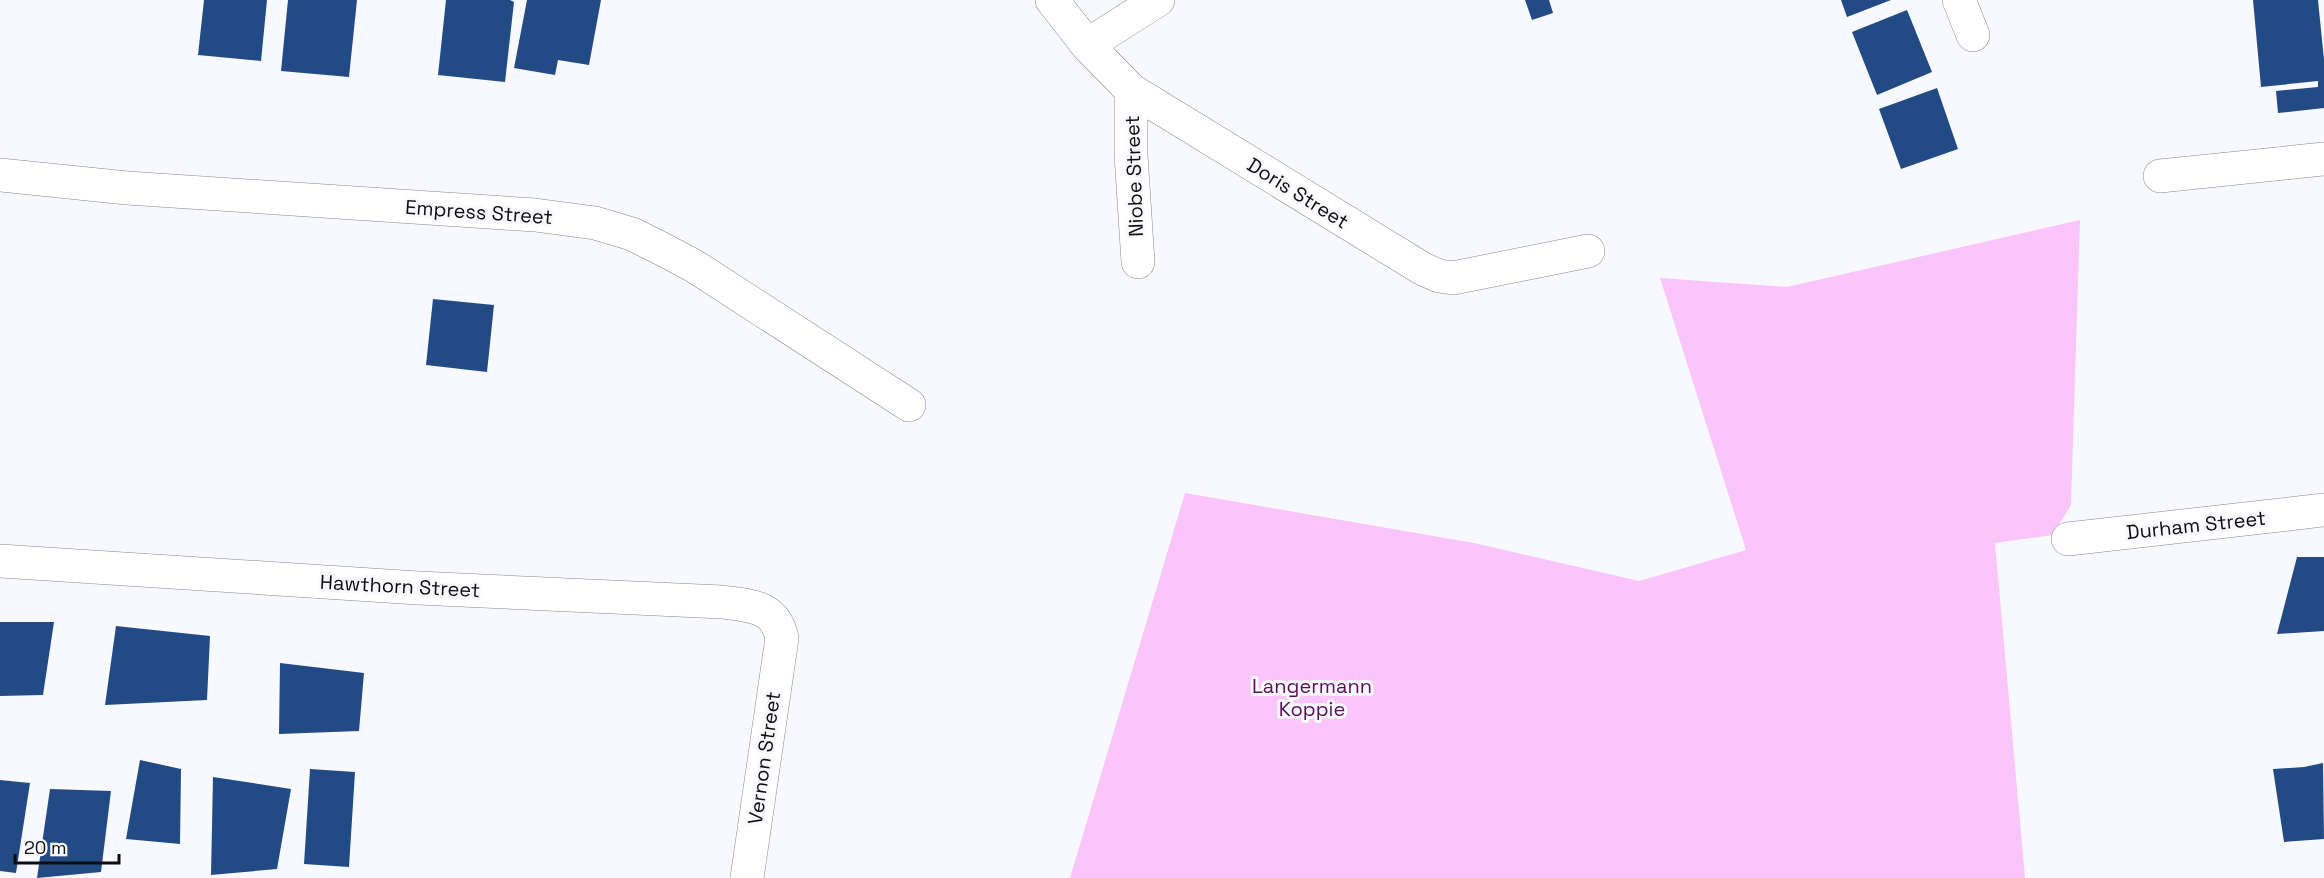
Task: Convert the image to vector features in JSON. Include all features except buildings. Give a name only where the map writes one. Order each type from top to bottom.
[{"type":"street","name":"Doris Street","points":[[1052,0],[1087,45],[1131,90],[1401,257],[1439,276],[1453,278],[1588,251]]},
{"type":"street","points":[[1087,45],[1158,0]]},
{"type":"street","points":[[1959,0],[1973,35]]},
{"type":"street","name":"Niobe Street","points":[[1131,90],[1131,155],[1138,262]]},
{"type":"street","points":[[2160,176],[2324,159]]},
{"type":"street","name":"Empress Street","points":[[0,175],[127,188],[536,215],[595,224],[632,234],[694,266],[909,405]]},
{"type":"street","name":"Durham Street","points":[[2068,539],[2324,510]]},
{"type":"street","name":"Hawthorn Street","points":[[0,561],[418,588],[722,602],[758,608],[770,614],[779,624],[782,638]]},
{"type":"street","name":"Vernon Street","points":[[747,878],[782,638]]},
{"type":"green space","name":"Langermann Koppie","points":[[2080,220],[2071,505],[2053,535],[1995,543],[2025,878],[1070,878],[1185,493],[1474,543],[1639,581],[1746,550],[1660,278],[1787,287]]}]
